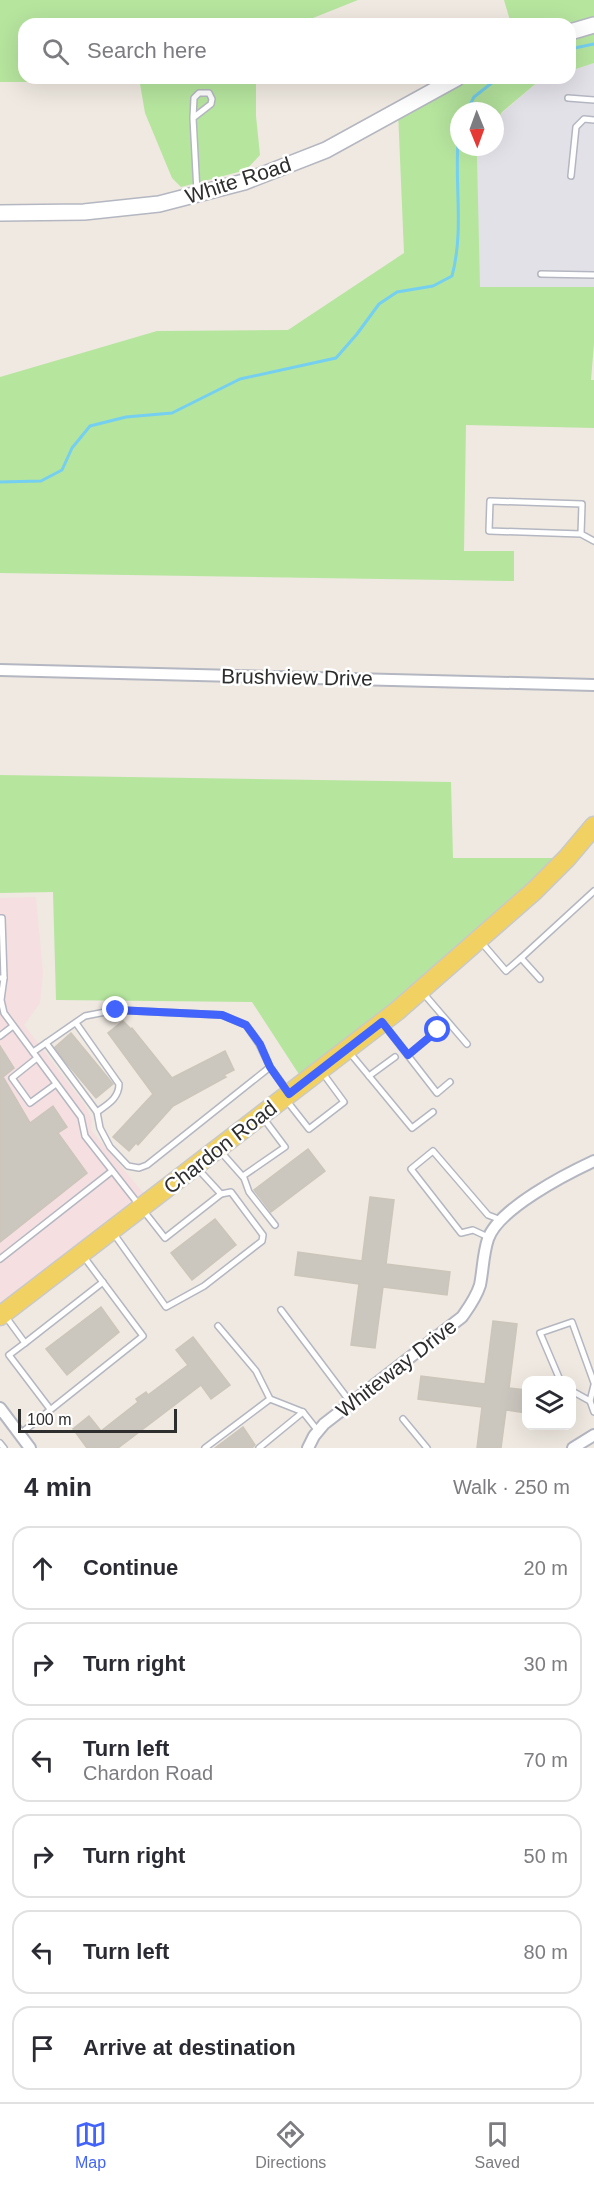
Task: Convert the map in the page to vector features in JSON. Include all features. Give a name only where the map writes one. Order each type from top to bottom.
[{"type":"main road","name":"Chardon Road","points":[[2,1315],[421,990],[542,883],[594,826]]},
{"type":"street","points":[[576,30],[594,25]]},
{"type":"street","name":"White Road","points":[[0,213],[84,212],[159,204],[244,182],[326,150],[446,84]]},
{"type":"street","name":"Brushview Drive","points":[[0,670],[594,684]]},
{"type":"street","name":"Whiteway Drive","points":[[308,1448],[324,1424],[462,1317],[474,1300],[480,1284],[488,1237],[501,1220],[533,1195],[566,1174],[594,1161]]},
{"type":"street","points":[[0,1408],[30,1448]]},
{"type":"street","points":[[573,1448],[594,1435]]},
{"type":"lane","points":[[193,118],[211,104],[212,99],[209,93],[199,93],[194,98],[193,118],[197,194]]},
{"type":"lane","points":[[568,98],[594,100]]},
{"type":"lane","points":[[571,176],[576,127],[584,119],[594,120]]},
{"type":"lane","points":[[542,274],[594,275]]},
{"type":"lane","points":[[581,534],[582,504],[490,501],[489,531],[581,534],[594,541]]},
{"type":"lane","points":[[479,939],[506,970],[594,891]]},
{"type":"lane","points":[[0,918],[2,918],[1,1000],[4,1013],[81,1116],[85,1137],[140,1208],[165,1238],[221,1194],[231,1192],[263,1235],[262,1241],[204,1286],[166,1307],[112,1230]]},
{"type":"lane","points":[[521,958],[540,979]]},
{"type":"lane","points":[[421,990],[467,1044]]},
{"type":"lane","points":[[33,1052],[85,1016],[116,1010],[222,1015],[246,1025],[260,1044],[270,1067],[309,1129],[344,1102],[320,1070]]},
{"type":"lane","points":[[382,1022],[437,1093],[450,1082]]},
{"type":"lane","points":[[75,1023],[119,1084],[119,1092],[114,1099],[97,1112]]},
{"type":"lane","points":[[0,1036],[13,1026]]},
{"type":"lane","points":[[408,1055],[438,1030]]},
{"type":"lane","points":[[46,1043],[97,1112],[100,1128],[110,1147],[128,1166],[140,1168],[147,1165],[270,1067]]},
{"type":"lane","points":[[347,1049],[412,1128],[433,1113]]},
{"type":"lane","points":[[369,1076],[395,1057]]},
{"type":"lane","points":[[37,1058],[12,1078],[30,1103],[56,1084]]},
{"type":"lane","points":[[243,1176],[285,1147],[262,1115]]},
{"type":"lane","points":[[218,1149],[243,1176],[249,1192],[275,1225]]},
{"type":"lane","points":[[488,1237],[473,1230],[461,1233],[411,1169],[433,1151],[488,1215],[501,1220]]},
{"type":"lane","points":[[195,1166],[221,1194]]},
{"type":"lane","points":[[0,1259],[112,1172]]},
{"type":"lane","points":[[20,1434],[143,1336],[81,1253]]},
{"type":"lane","points":[[50,1409],[9,1355],[103,1282]]},
{"type":"lane","points":[[281,1310],[351,1403]]},
{"type":"lane","points":[[2,1315],[26,1343]]},
{"type":"lane","points":[[558,1376],[540,1333],[572,1322],[594,1384],[590,1401],[594,1412]]},
{"type":"lane","points":[[218,1326],[256,1371],[270,1399],[303,1412],[318,1431]]},
{"type":"lane","points":[[576,1393],[590,1401]]},
{"type":"lane","points":[[205,1448],[270,1399]]},
{"type":"lane","points":[[259,1448],[303,1412]]},
{"type":"lane","points":[[404,1419],[427,1448]]},
{"type":"shaded area","points":[[594,63],[594,287],[479,287],[477,156],[504,156],[504,111],[535,84],[576,84],[576,69]]},
{"type":"shaded area","points":[[36,897],[43,973],[40,1003],[24,1025],[85,1105],[92,1121],[91,1130],[144,1194],[0,1303],[0,898]]},
{"type":"green space","points":[[0,0],[358,0],[313,18],[18,18],[18,82],[0,82]]},
{"type":"green space","points":[[504,0],[594,0],[594,63],[576,69],[576,18],[509,18]]},
{"type":"green space","points":[[140,84],[256,84],[260,155],[246,170],[181,187],[172,178],[145,113]]},
{"type":"green space","points":[[446,84],[535,84],[504,110],[504,102],[450,102],[450,156],[477,156],[480,287],[594,287],[594,343],[591,380],[594,380],[594,428],[466,425],[464,551],[514,551],[514,581],[0,573],[0,377],[157,331],[288,330],[404,253],[398,111]]},
{"type":"green space","points":[[0,775],[451,782],[453,858],[567,858],[304,1082],[252,1002],[56,1000],[53,892],[0,893]]},
{"type":"building","points":[[123,1021],[132,1028],[172,1078],[225,1051],[234,1070],[224,1075],[226,1077],[173,1106],[138,1145],[136,1143],[129,1151],[113,1137],[153,1094],[108,1033]]},
{"type":"building","points":[[71,1033],[113,1084],[96,1098],[54,1048]]},
{"type":"building","points":[[0,1046],[14,1068],[3,1077],[30,1123],[53,1106],[67,1127],[58,1133],[87,1173],[0,1242]]},
{"type":"building","points":[[308,1149],[325,1171],[271,1212],[254,1190]]},
{"type":"building","points":[[370,1197],[394,1200],[386,1264],[450,1272],[447,1295],[383,1287],[375,1348],[351,1345],[359,1284],[295,1275],[298,1252],[362,1261]]},
{"type":"building","points":[[215,1219],[236,1245],[192,1280],[171,1253]]},
{"type":"building","points":[[101,1307],[119,1332],[67,1375],[46,1349]]},
{"type":"building","points":[[493,1321],[517,1324],[509,1388],[522,1390],[522,1412],[506,1410],[501,1448],[477,1448],[482,1407],[418,1399],[421,1376],[485,1384]]},
{"type":"building","points":[[193,1337],[230,1385],[211,1399],[201,1385],[118,1448],[87,1448],[73,1429],[89,1416],[101,1431],[138,1402],[136,1399],[146,1392],[148,1395],[188,1365],[176,1350]]},
{"type":"building","points":[[243,1427],[255,1445],[252,1448],[215,1448]]},
{"type":"waterway","points":[[576,48],[594,44]]},
{"type":"waterway","points":[[472,102],[474,97],[490,84]]},
{"type":"waterway","points":[[0,482],[41,481],[62,470],[72,448],[90,426],[126,417],[172,413],[240,379],[336,358],[379,304],[397,292],[433,286],[452,276],[458,240],[458,156]]},
{"type":"route","points":[[116,1010],[222,1015],[246,1025],[260,1044],[270,1067],[289,1094],[382,1022],[408,1055],[438,1030]]}]
